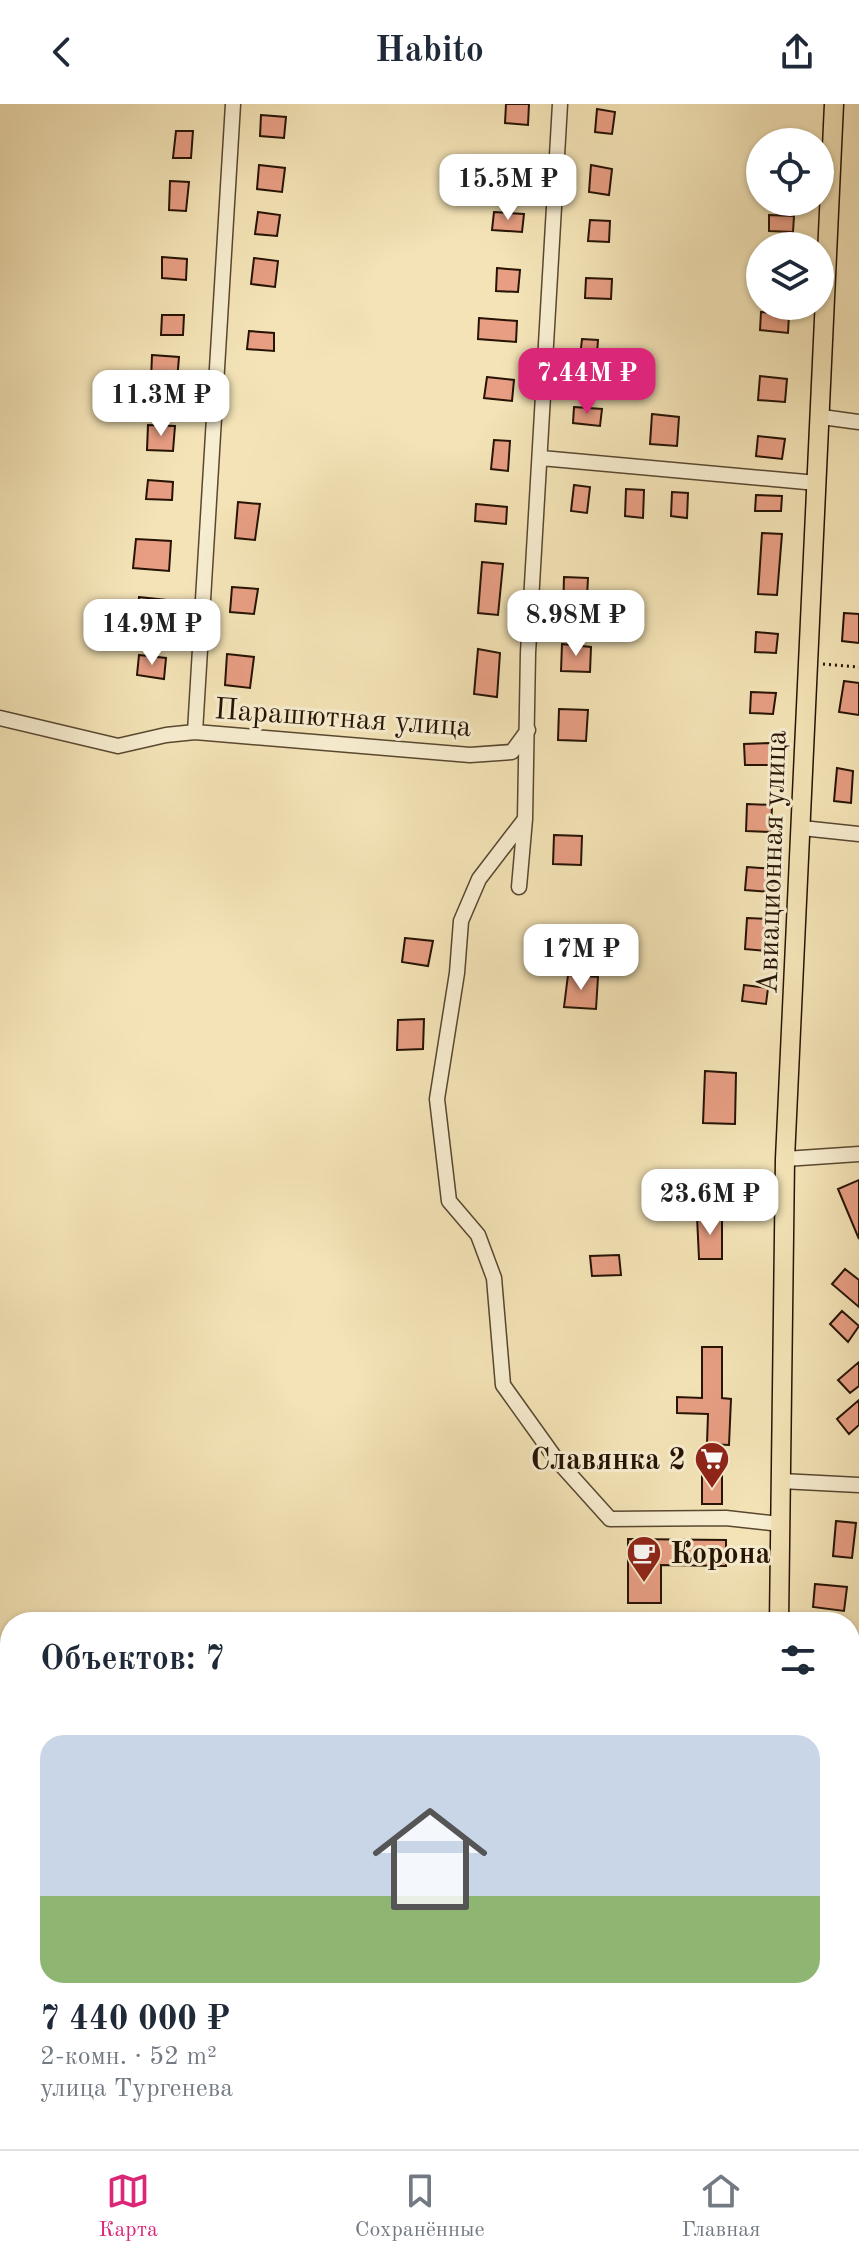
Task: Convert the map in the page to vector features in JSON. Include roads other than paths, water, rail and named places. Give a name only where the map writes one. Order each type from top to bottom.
[{"type":"main road","name":"Авиационная улица","points":[[779,1612],[785,1159],[807,662],[822,417],[834,104]]},
{"type":"street","name":"Парашютная улица","points":[[233,104],[195,732],[470,755],[512,752],[528,730]]},
{"type":"street","points":[[519,887],[525,819],[528,653],[560,104]]},
{"type":"street","points":[[822,417],[859,422]]},
{"type":"street","points":[[541,458],[817,483]]},
{"type":"street","points":[[0,718],[118,746],[195,732]]},
{"type":"street","points":[[525,819],[479,879],[461,921],[457,973],[437,1099],[449,1201],[478,1235],[494,1278],[503,1385],[556,1459],[610,1519],[726,1518],[780,1524]]},
{"type":"street","points":[[802,828],[859,834]]},
{"type":"street","points":[[785,1159],[859,1154]]},
{"type":"street","points":[[781,1481],[859,1485]]},
{"type":"place","name":"Славянка 2","points":[[712,1490]]},
{"type":"place","name":"Корона","points":[[644,1584]]}]
